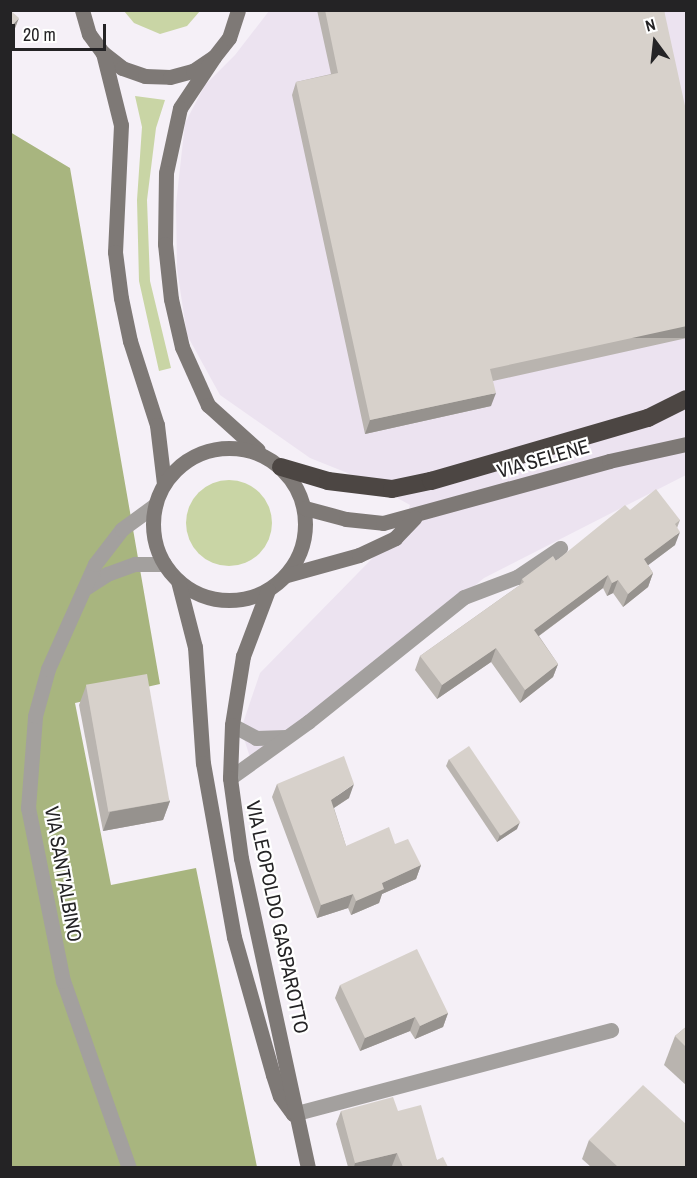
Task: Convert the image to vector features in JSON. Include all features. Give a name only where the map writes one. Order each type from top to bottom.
[{"type":"highway","points":[[281,466],[328,482],[392,489],[431,481],[616,428],[687,399]]},
{"type":"main road","name":"VIA LEOPOLDO GASPAROTTO","points":[[82,10],[90,34],[103,53],[121,125],[115,252],[119,287],[130,341],[157,425],[164,484]]},
{"type":"main road","name":"VIA LEOPOLDO GASPAROTTO","points":[[238,10],[229,38],[180,108],[167,163],[165,244],[171,298],[182,347],[208,405],[265,456],[281,466],[296,486],[305,508],[306,531],[300,555],[287,575],[268,590],[245,599],[221,600],[198,594],[178,581],[164,564],[155,545],[155,505],[164,484],[179,466],[198,454],[220,448],[243,448],[265,456]]},
{"type":"main road","name":"VIA LEOPOLDO GASPAROTTO","points":[[103,53],[138,74],[170,77],[193,71],[214,57]]},
{"type":"main road","name":"VIA SELENE","points":[[305,508],[363,522],[414,518],[609,461],[687,444]]},
{"type":"main road","name":"VIA SELENE","points":[[287,575],[359,555],[395,538],[414,518]]},
{"type":"main road","name":"VIA LEOPOLDO GASPAROTTO","points":[[178,581],[195,647],[203,763],[232,928],[276,1086],[293,1113]]},
{"type":"main road","name":"VIA LEOPOLDO GASPAROTTO","points":[[268,590],[243,656],[232,724],[230,778],[237,838],[288,1072],[293,1113],[308,1167]]},
{"type":"street","name":"VIA SANT'ALBINO","points":[[129,1167],[63,981],[28,808],[35,716],[48,669],[87,587],[95,564],[115,536],[155,505]]},
{"type":"street","points":[[230,778],[289,736],[464,597],[517,577],[560,548]]},
{"type":"street","points":[[87,587],[128,566],[164,564]]},
{"type":"street","points":[[232,724],[256,738],[289,736]]},
{"type":"street","points":[[293,1113],[611,1030]]},
{"type":"shaded area","points":[[269,11],[686,11],[686,475],[484,578],[254,770],[241,729],[260,673],[404,526],[410,505],[365,480],[310,458],[220,395],[187,335],[177,269],[176,204],[185,123],[205,85],[235,55]]},
{"type":"green space","points":[[124,11],[200,11],[187,26],[160,34],[134,23]]},
{"type":"green space","points":[[135,96],[165,100],[156,128],[147,200],[150,281],[171,368],[159,371],[139,281],[137,200],[142,127]]},
{"type":"green space","points":[[10,132],[70,168],[160,684],[75,703],[111,885],[196,868],[257,1167],[11,1167]]},
{"type":"green space","points":[[229,480],[246,483],[260,492],[269,506],[272,523],[269,540],[260,554],[246,563],[229,566],[212,563],[198,554],[189,540],[186,523],[189,506],[198,492],[212,483]]},
{"type":"building","points":[[10,10],[19,18],[10,27]]},
{"type":"building","points":[[325,10],[664,10],[687,115],[687,326],[490,369],[496,393],[370,420],[296,82],[338,73]]},
{"type":"building","points":[[656,489],[680,520],[675,524],[680,532],[644,559],[653,573],[628,594],[618,580],[612,583],[608,575],[534,630],[558,664],[525,690],[496,648],[442,685],[420,656],[524,582],[522,579],[553,556],[556,561],[625,505],[630,510]]},
{"type":"building","points":[[147,674],[169,801],[108,812],[86,685]]},
{"type":"building","points":[[469,746],[520,822],[501,836],[449,759]]},
{"type":"building","points":[[344,756],[354,784],[331,800],[346,846],[389,827],[395,844],[408,839],[421,865],[382,883],[384,889],[356,901],[353,894],[321,905],[277,784]]},
{"type":"building","points":[[417,949],[448,1013],[420,1026],[415,1017],[365,1038],[340,985]]},
{"type":"building","points":[[687,1026],[687,1048],[675,1036]]},
{"type":"building","points":[[643,1085],[687,1125],[687,1167],[618,1167],[589,1140]]},
{"type":"building","points":[[393,1097],[398,1111],[421,1105],[437,1160],[443,1157],[448,1167],[403,1167],[397,1153],[355,1163],[341,1111]]}]
